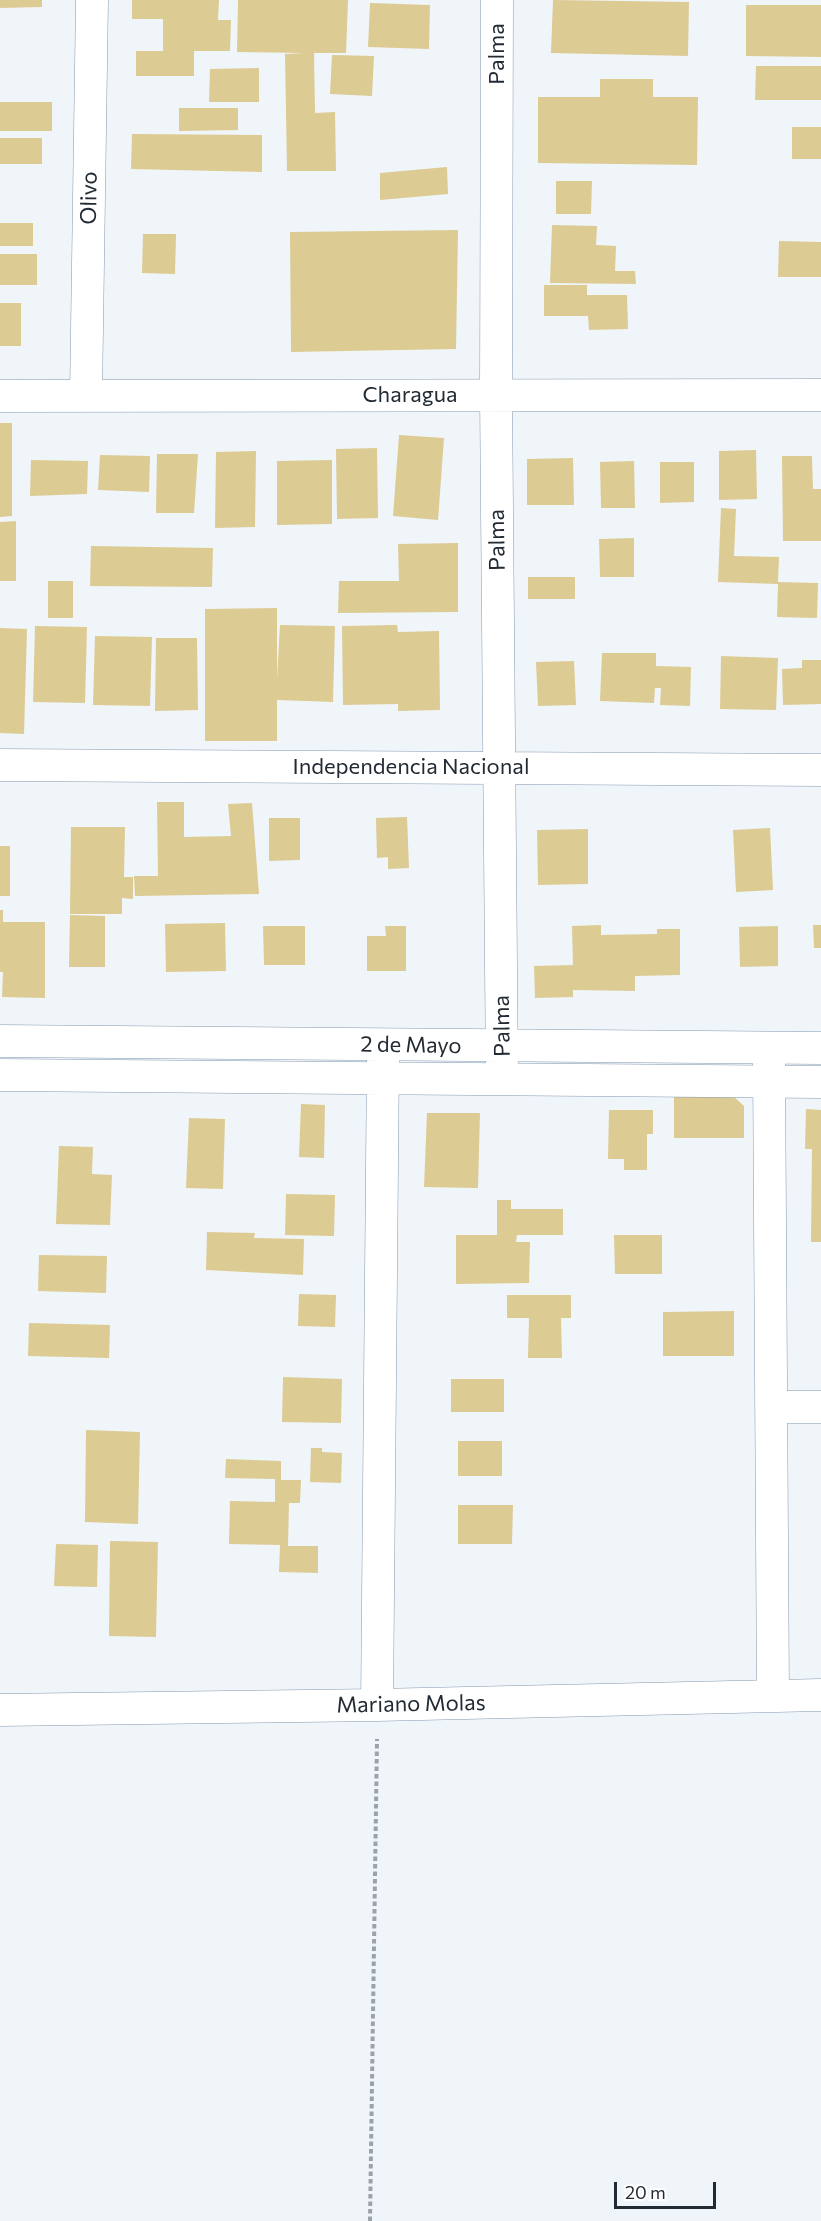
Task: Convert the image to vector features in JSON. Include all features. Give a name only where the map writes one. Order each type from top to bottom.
[{"type":"street","name":"Olivo","points":[[86,395],[92,0]]},
{"type":"street","name":"Palma","points":[[497,0],[496,395],[502,1079]]},
{"type":"street","name":"Charagua","points":[[0,396],[821,395]]},
{"type":"street","name":"Independencia Nacional","points":[[0,765],[821,770]]},
{"type":"street","name":"2 de Mayo","points":[[0,1041],[821,1048]]},
{"type":"street","points":[[378,1705],[384,1044]]},
{"type":"street","points":[[769,1048],[773,1696]]},
{"type":"street","name":"2 de Mayo","points":[[0,1075],[821,1082]]},
{"type":"street","points":[[771,1407],[821,1407]]},
{"type":"street","name":"Mariano Molas","points":[[0,1710],[378,1705],[821,1695]]},
{"type":"path","points":[[370,2221],[378,1705]]},
{"type":"building","points":[[0,0],[42,0],[42,7],[0,8]]},
{"type":"building","points":[[132,0],[219,0],[218,20],[231,20],[230,51],[194,51],[194,76],[136,76],[136,51],[163,51],[163,19],[132,19]]},
{"type":"building","points":[[238,0],[348,0],[346,53],[314,53],[315,113],[335,112],[336,171],[287,171],[285,54],[304,53],[237,52]]},
{"type":"building","points":[[553,0],[689,2],[688,56],[551,53]]},
{"type":"building","points":[[370,3],[430,5],[429,49],[368,47]]},
{"type":"building","points":[[746,5],[821,5],[821,57],[746,56]]},
{"type":"building","points":[[332,55],[374,56],[372,96],[330,94]]},
{"type":"building","points":[[756,66],[821,66],[821,100],[755,100]]},
{"type":"building","points":[[259,68],[259,102],[209,102],[210,69]]},
{"type":"building","points":[[600,79],[653,79],[653,97],[698,97],[697,165],[538,163],[538,97],[600,97]]},
{"type":"building","points":[[0,102],[52,102],[52,131],[0,131]]},
{"type":"building","points":[[179,108],[238,108],[238,130],[179,131]]},
{"type":"building","points":[[792,127],[821,127],[821,159],[792,159]]},
{"type":"building","points":[[132,134],[262,135],[262,172],[131,169]]},
{"type":"building","points":[[0,138],[42,138],[42,164],[0,164]]},
{"type":"building","points":[[447,167],[448,194],[380,200],[380,173]]},
{"type":"building","points":[[556,181],[592,181],[591,214],[556,214]]},
{"type":"building","points":[[0,223],[33,223],[33,246],[0,246]]},
{"type":"building","points":[[552,225],[597,226],[596,245],[616,246],[615,271],[635,271],[636,284],[550,283]]},
{"type":"building","points":[[458,230],[456,349],[291,352],[290,232]]},
{"type":"building","points":[[143,234],[176,234],[175,274],[142,273]]},
{"type":"building","points":[[779,241],[821,242],[821,277],[778,277]]},
{"type":"building","points":[[0,254],[37,254],[37,285],[0,285]]},
{"type":"building","points":[[544,285],[587,285],[587,295],[627,295],[628,329],[589,330],[588,316],[544,316]]},
{"type":"building","points":[[0,303],[21,303],[21,346],[0,346]]},
{"type":"building","points":[[0,423],[12,423],[12,516],[0,517]]},
{"type":"building","points":[[399,435],[444,438],[438,520],[393,516]]},
{"type":"building","points":[[377,448],[378,518],[337,519],[336,449]]},
{"type":"building","points":[[756,450],[757,499],[719,500],[719,451]]},
{"type":"building","points":[[256,451],[255,527],[215,528],[216,452]]},
{"type":"building","points":[[157,454],[198,454],[194,513],[156,513]]},
{"type":"building","points":[[100,455],[150,456],[149,492],[98,490]]},
{"type":"building","points":[[782,456],[812,456],[813,489],[821,489],[821,541],[783,541]]},
{"type":"building","points":[[573,458],[574,505],[527,505],[527,459]]},
{"type":"building","points":[[31,460],[88,461],[87,494],[30,496]]},
{"type":"building","points":[[332,460],[332,524],[277,525],[277,461]]},
{"type":"building","points":[[634,461],[635,508],[601,508],[600,462]]},
{"type":"building","points":[[660,462],[694,462],[694,502],[660,503]]},
{"type":"building","points":[[721,508],[736,509],[734,556],[779,557],[778,582],[818,583],[817,618],[777,617],[778,584],[718,582]]},
{"type":"building","points":[[16,521],[16,581],[0,581],[0,522]]},
{"type":"building","points":[[634,538],[634,577],[600,577],[599,539]]},
{"type":"building","points":[[458,543],[458,612],[338,613],[339,581],[399,581],[398,544]]},
{"type":"building","points":[[91,546],[213,548],[212,587],[90,586]]},
{"type":"building","points":[[528,577],[575,577],[575,599],[528,599]]},
{"type":"building","points":[[48,581],[73,581],[73,618],[48,618]]},
{"type":"building","points":[[277,608],[277,679],[280,625],[335,626],[333,702],[277,700],[277,741],[205,741],[205,609]]},
{"type":"building","points":[[397,625],[398,632],[439,631],[440,710],[398,711],[398,704],[343,705],[342,626]]},
{"type":"building","points":[[35,626],[87,627],[85,703],[33,702]]},
{"type":"building","points":[[0,628],[27,629],[24,734],[0,733]]},
{"type":"building","points":[[95,636],[152,637],[150,706],[93,705]]},
{"type":"building","points":[[156,638],[197,638],[198,710],[155,711]]},
{"type":"building","points":[[602,653],[656,653],[656,666],[691,667],[690,706],[660,705],[661,688],[655,688],[654,703],[600,701]]},
{"type":"building","points":[[721,656],[778,658],[776,710],[720,709]]},
{"type":"building","points":[[802,660],[821,660],[821,704],[783,705],[782,669],[802,668]]},
{"type":"building","points":[[574,661],[576,705],[538,706],[536,662]]},
{"type":"building","points":[[157,802],[184,802],[184,837],[231,836],[228,804],[252,803],[259,894],[135,896],[134,876],[158,876]]},
{"type":"building","points":[[407,817],[409,868],[388,869],[388,857],[377,858],[376,818]]},
{"type":"building","points":[[269,818],[300,818],[300,860],[269,861]]},
{"type":"building","points":[[71,827],[125,827],[124,877],[133,877],[133,899],[122,898],[122,914],[70,914]]},
{"type":"building","points":[[770,828],[773,890],[736,892],[733,830]]},
{"type":"building","points":[[588,829],[588,884],[538,885],[537,830]]},
{"type":"building","points":[[0,846],[10,846],[10,896],[0,896]]},
{"type":"building","points":[[0,910],[3,910],[3,922],[45,922],[45,998],[2,997]]},
{"type":"building","points":[[70,915],[105,916],[105,967],[69,967]]},
{"type":"building","points":[[225,923],[226,971],[166,972],[165,924]]},
{"type":"building","points":[[601,925],[601,935],[657,934],[657,929],[680,929],[680,975],[635,976],[635,991],[573,990],[573,997],[535,998],[534,966],[573,965],[572,926]]},
{"type":"building","points":[[813,925],[821,925],[821,948],[814,948]]},
{"type":"building","points":[[263,926],[305,926],[305,965],[264,965]]},
{"type":"building","points":[[385,926],[406,926],[406,971],[367,971],[367,936],[386,936]]},
{"type":"building","points":[[778,926],[778,966],[740,967],[739,927]]},
{"type":"building","points":[[731,1094],[744,1106],[744,1138],[674,1138],[674,1095]]},
{"type":"building","points":[[301,1104],[325,1105],[324,1158],[299,1157]]},
{"type":"building","points":[[806,1109],[821,1110],[821,1242],[811,1242],[812,1149],[805,1149]]},
{"type":"building","points":[[609,1110],[653,1110],[653,1134],[647,1134],[647,1170],[624,1170],[624,1159],[608,1159]]},
{"type":"building","points":[[427,1113],[480,1113],[478,1188],[424,1187]]},
{"type":"building","points":[[189,1118],[225,1119],[223,1189],[186,1188]]},
{"type":"building","points":[[59,1146],[93,1147],[92,1174],[112,1175],[110,1225],[56,1224]]},
{"type":"building","points":[[286,1194],[335,1195],[334,1236],[285,1235]]},
{"type":"building","points":[[497,1200],[511,1200],[511,1209],[563,1209],[563,1235],[517,1235],[516,1242],[530,1242],[529,1283],[456,1284],[456,1235],[497,1235]]},
{"type":"building","points":[[207,1232],[255,1233],[254,1238],[304,1239],[303,1275],[206,1270]]},
{"type":"building","points":[[614,1235],[662,1235],[662,1274],[615,1274]]},
{"type":"building","points":[[39,1255],[107,1256],[106,1293],[38,1291]]},
{"type":"building","points":[[299,1294],[336,1295],[335,1327],[298,1326]]},
{"type":"building","points":[[507,1295],[571,1295],[571,1318],[561,1318],[562,1358],[528,1358],[529,1318],[507,1318]]},
{"type":"building","points":[[734,1311],[734,1356],[663,1356],[663,1312]]},
{"type":"building","points":[[29,1323],[110,1325],[109,1358],[28,1356]]},
{"type":"building","points":[[283,1377],[342,1379],[341,1423],[282,1422]]},
{"type":"building","points":[[451,1379],[504,1379],[504,1412],[451,1412]]},
{"type":"building","points":[[86,1430],[140,1432],[138,1524],[85,1522]]},
{"type":"building","points":[[458,1441],[502,1441],[502,1476],[458,1476]]},
{"type":"building","points":[[311,1448],[322,1448],[322,1452],[342,1453],[341,1483],[310,1482]]},
{"type":"building","points":[[226,1459],[281,1461],[281,1480],[301,1480],[300,1503],[289,1503],[288,1546],[318,1546],[318,1573],[279,1572],[280,1545],[229,1544],[230,1501],[275,1502],[275,1479],[225,1478]]},
{"type":"building","points":[[458,1505],[513,1505],[512,1544],[458,1544]]},
{"type":"building","points":[[110,1541],[158,1542],[156,1637],[109,1636]]},
{"type":"building","points":[[56,1544],[98,1545],[97,1587],[54,1586]]}]
